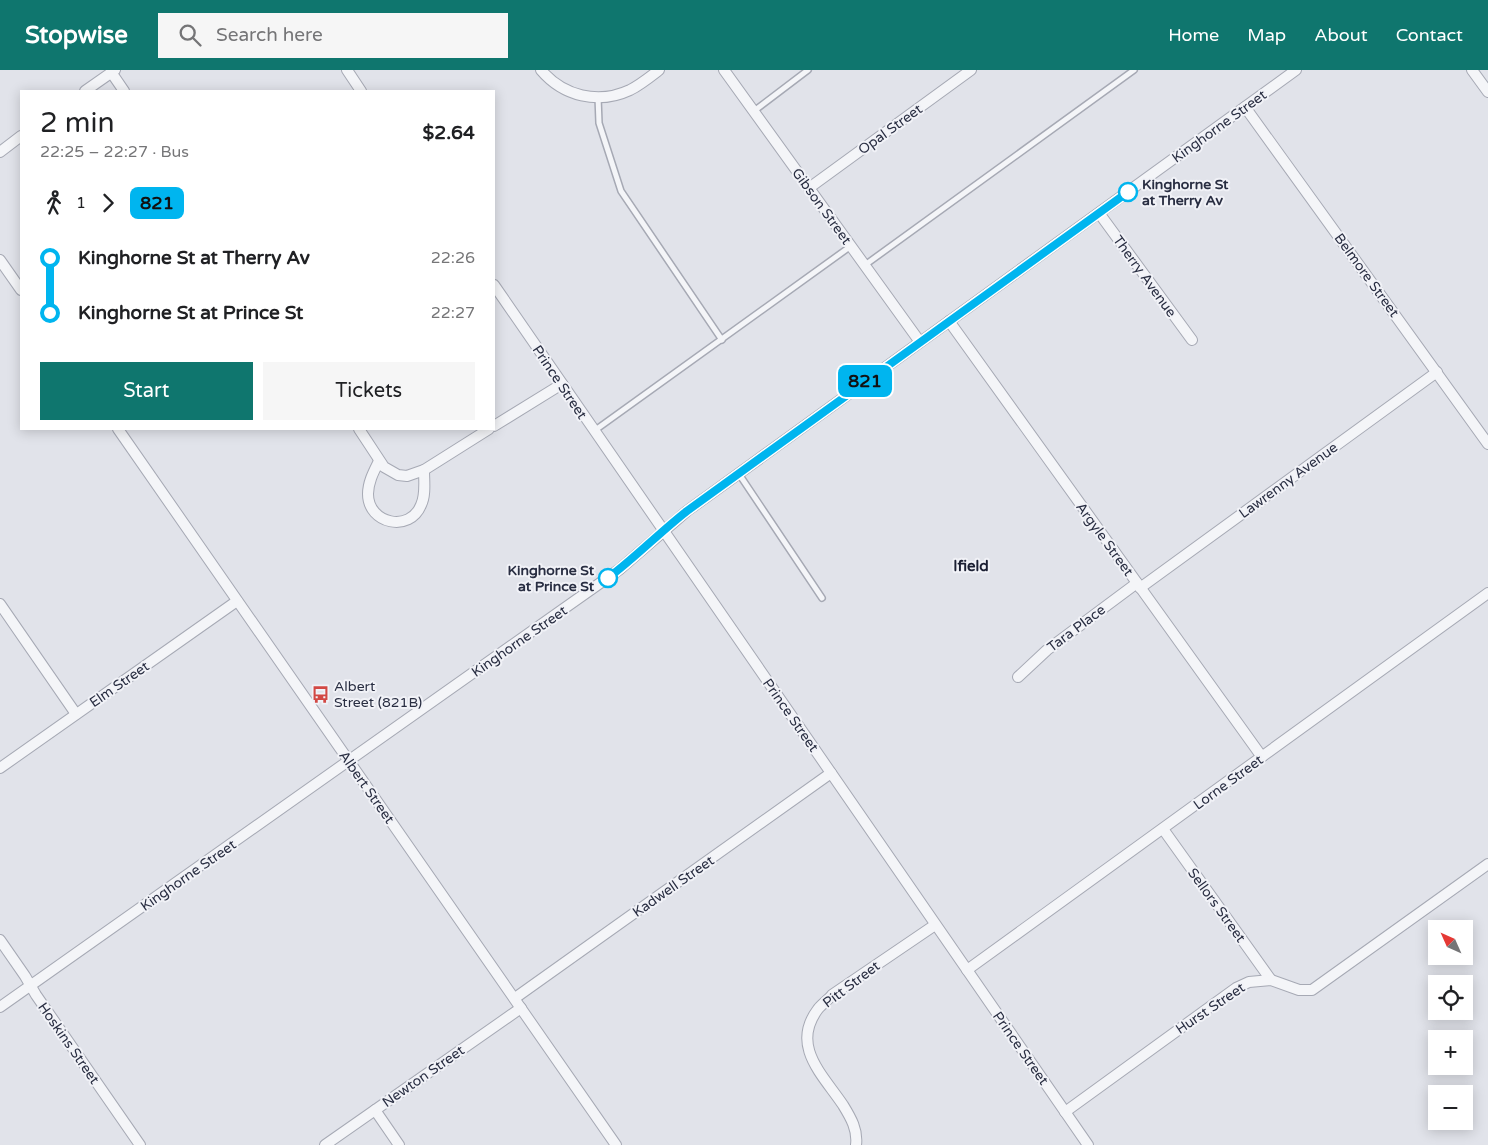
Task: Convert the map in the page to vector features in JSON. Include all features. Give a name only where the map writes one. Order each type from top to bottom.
[{"type":"street","points":[[346,70],[360,90]]},
{"type":"street","points":[[541,70],[554,84],[564,90],[585,97],[621,94],[632,89],[659,70]]},
{"type":"street","name":"Gibson Street","points":[[724,70],[920,342]]},
{"type":"street","name":"Opal Street","points":[[809,188],[971,70]]},
{"type":"street","name":"Kinghorne Street","points":[[0,1007],[620,570],[663,530],[687,511],[1296,70]]},
{"type":"street","points":[[1472,70],[1488,92]]},
{"type":"street","points":[[86,90],[113,71],[123,90]]},
{"type":"street","name":"Belmore Street","points":[[1245,107],[1488,444]]},
{"type":"street","points":[[0,152],[20,137]]},
{"type":"street","name":"Therry Avenue","points":[[1099,213],[1192,340]]},
{"type":"street","points":[[0,260],[20,289]]},
{"type":"street","name":"Prince Street","points":[[495,286],[1088,1145]]},
{"type":"street","name":"Argyle Street","points":[[949,321],[1262,758]]},
{"type":"street","name":"Lawrenny Avenue","points":[[1139,586],[1437,372]]},
{"type":"street","points":[[495,425],[562,384]]},
{"type":"street","name":"Albert Street","points":[[119,430],[616,1145]]},
{"type":"street","points":[[360,430],[384,467],[398,475],[406,476],[424,470],[488,430]]},
{"type":"street","points":[[379,460],[371,478],[368,494],[371,508],[382,519],[395,523],[410,519],[416,514],[423,502],[424,470]]},
{"type":"street","name":"Tara Place","points":[[1018,677],[1047,650],[1139,586]]},
{"type":"street","name":"Lorne Street","points":[[967,970],[1488,593]]},
{"type":"street","name":"Elm Street","points":[[0,768],[237,601]]},
{"type":"street","points":[[0,604],[76,714]]},
{"type":"street","name":"Kadwell Street","points":[[514,998],[831,773]]},
{"type":"street","name":"Sellors Street","points":[[1163,829],[1271,980]]},
{"type":"street","name":"Hurst Street","points":[[1066,1112],[1236,988],[1249,982],[1271,980],[1299,990],[1312,990],[1488,864]]},
{"type":"street","name":"Pitt Street","points":[[856,1145],[853,1122],[810,1056],[807,1038],[810,1022],[819,1008],[832,996],[935,925]]},
{"type":"street","name":"Hoskins Street","points":[[0,940],[140,1145]]},
{"type":"street","name":"Newton Street","points":[[325,1145],[522,1008]]},
{"type":"street","points":[[375,1110],[400,1145]]},
{"type":"lane","points":[[753,111],[808,70]]},
{"type":"lane","points":[[865,265],[1134,70]]},
{"type":"lane","points":[[598,97],[599,123],[621,191],[722,340]]},
{"type":"lane","points":[[594,431],[851,246]]},
{"type":"lane","points":[[739,473],[822,598]]},
{"type":"bus line","name":"821","points":[[608,578],[620,570],[663,530],[687,511],[1128,192]]},
{"type":"place","name":"Kinghorne St at Therry Av","points":[[1128,192]]},
{"type":"place","name":"Kinghorne St at Prince St","points":[[608,578]]},
{"type":"place","name":"Albert Street (821B)","points":[[320,694]]},
{"type":"district","name":"Ifield","points":[[971,566]]}]
